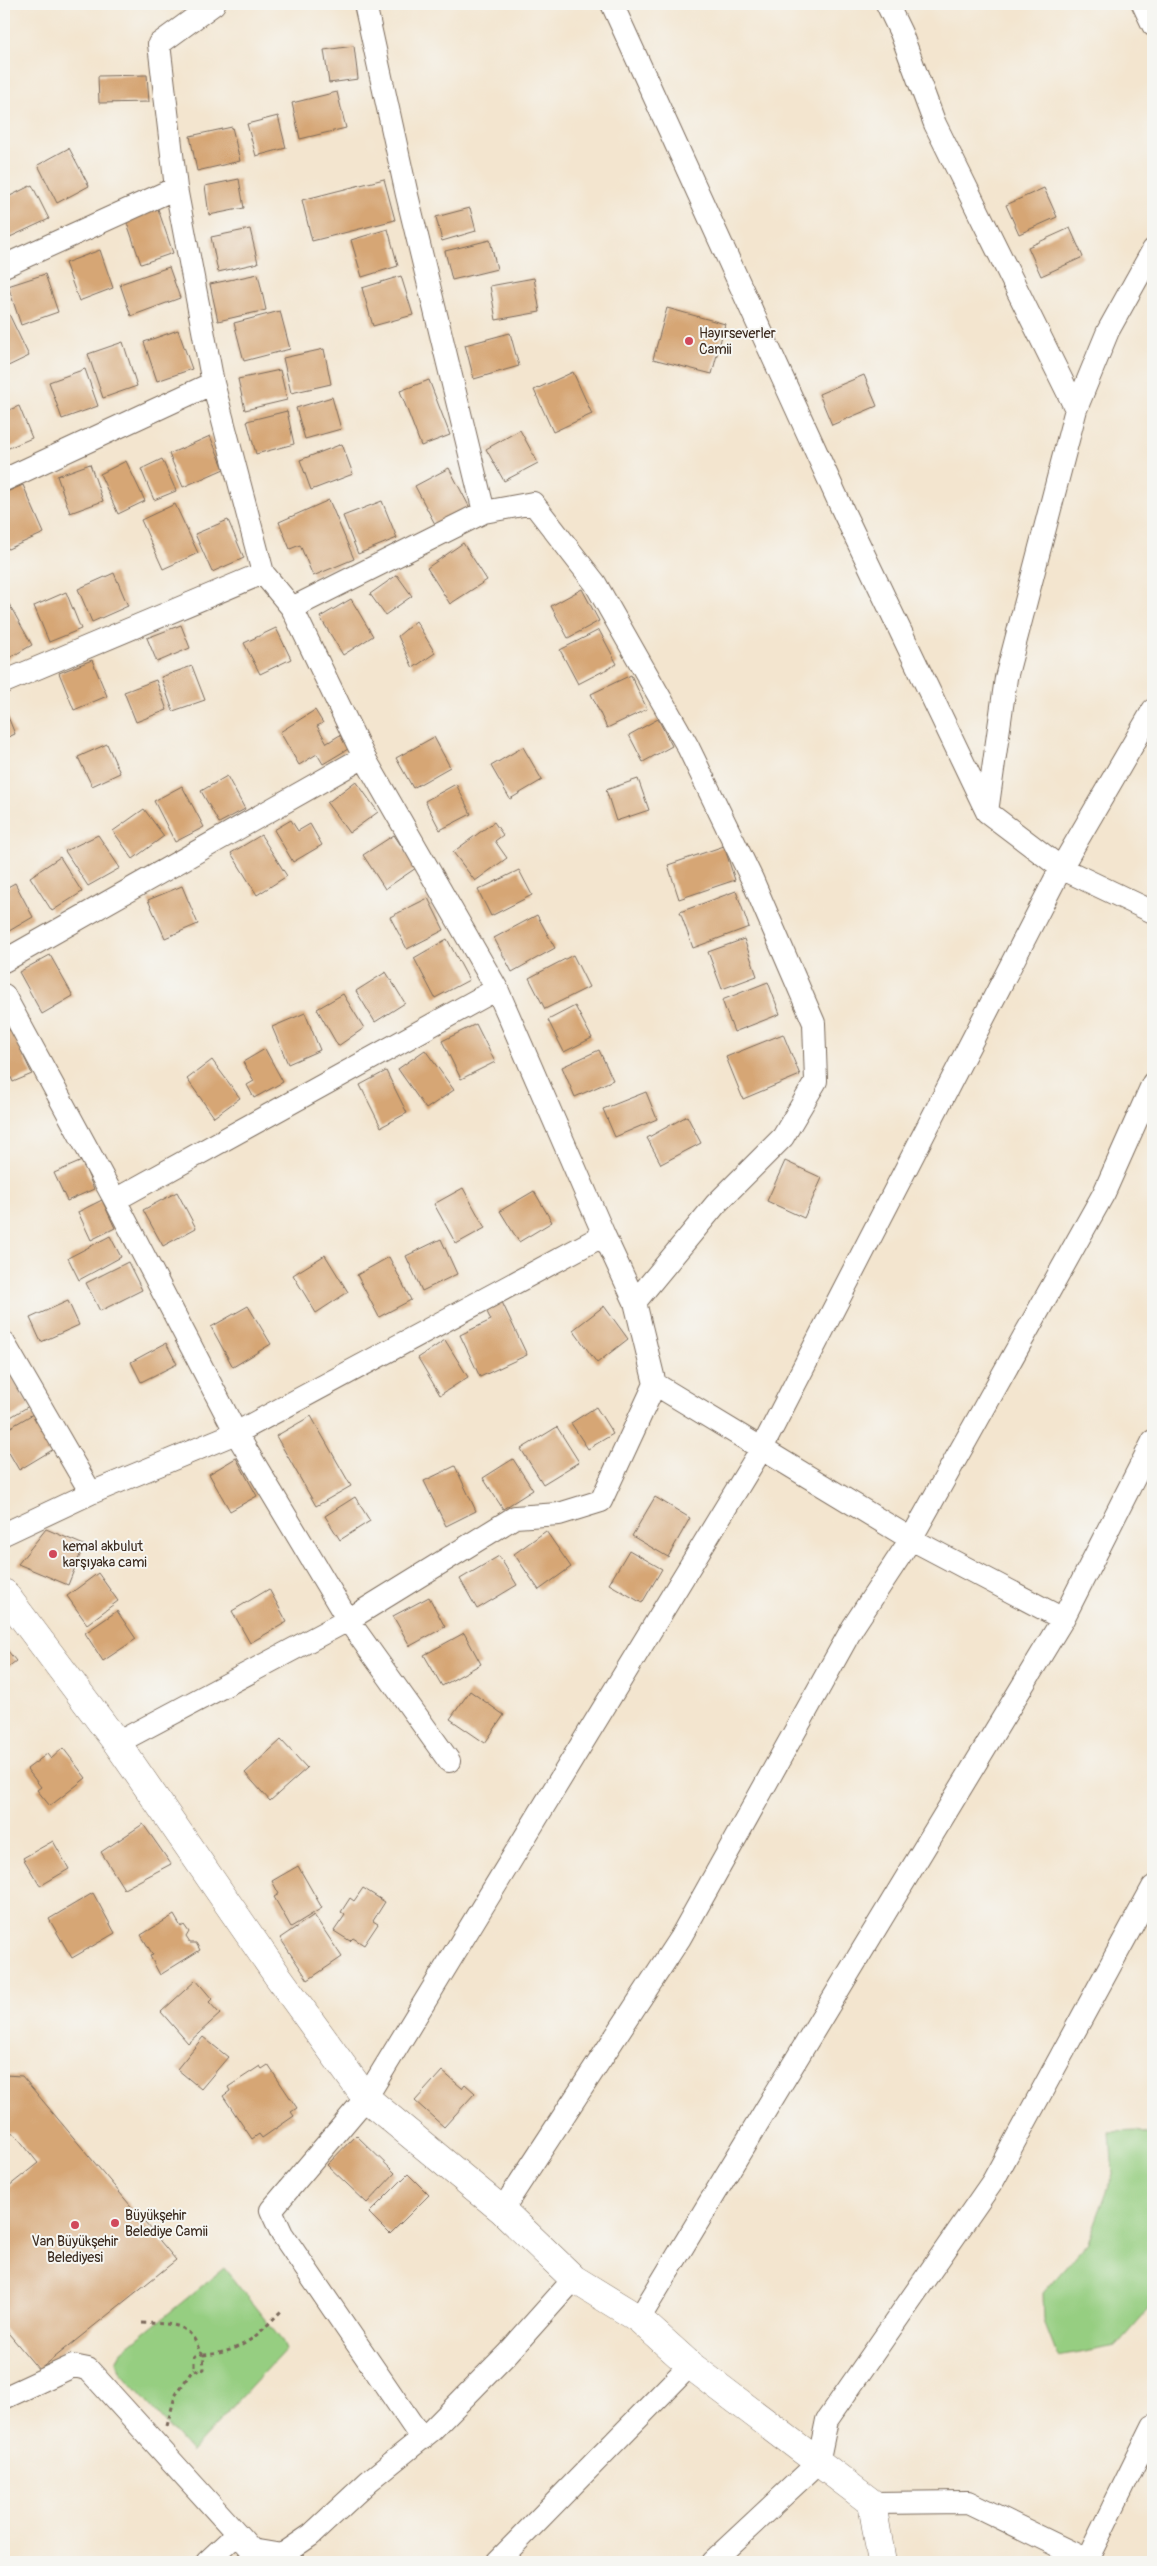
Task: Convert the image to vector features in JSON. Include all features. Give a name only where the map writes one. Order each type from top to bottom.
[{"type":"street","points":[[117,1744],[348,1620],[514,1517],[559,1514],[601,1501],[655,1384],[635,1302],[604,1235],[498,988],[364,757],[292,608],[263,573],[213,383],[176,188],[159,44],[214,4]]},
{"type":"street","points":[[365,4],[409,204],[484,512]]},
{"type":"street","points":[[612,4],[844,513],[987,812],[1061,868],[1153,912]]},
{"type":"street","points":[[887,4],[901,33],[935,124],[1076,409]]},
{"type":"street","points":[[1143,4],[1153,25]]},
{"type":"street","points":[[4,266],[176,188]]},
{"type":"street","points":[[987,812],[1006,678],[1076,409],[1108,331],[1153,250]]},
{"type":"street","points":[[4,480],[213,383]]},
{"type":"street","points":[[292,608],[484,512],[533,503],[595,583],[688,747],[752,879],[814,1023],[816,1081],[782,1137],[716,1204],[635,1302]]},
{"type":"street","points":[[4,682],[263,573]]},
{"type":"street","points":[[422,2439],[282,2234],[271,2210],[366,2098],[762,1448],[1061,868],[1153,710]]},
{"type":"street","points":[[4,961],[364,757]]},
{"type":"street","points":[[115,1200],[498,988]]},
{"type":"street","points":[[4,995],[115,1200],[236,1433],[348,1620],[448,1761]]},
{"type":"street","points":[[502,2210],[680,1938],[853,1627],[911,1539],[1104,1193],[1153,1082]]},
{"type":"street","points":[[4,1534],[92,1493],[236,1433],[604,1235]]},
{"type":"street","points":[[4,1342],[92,1493]]},
{"type":"street","points":[[655,1384],[911,1539],[1063,1618]]},
{"type":"street","points":[[640,2319],[1063,1618],[1153,1441]]},
{"type":"street","points":[[4,1593],[117,1744],[277,1975],[366,2098],[502,2210],[574,2279],[640,2319],[690,2365],[872,2504],[968,2502],[1089,2561],[1153,2426]]},
{"type":"street","points":[[712,2562],[818,2462],[827,2420],[993,2181],[1153,1887]]},
{"type":"street","points":[[4,2398],[73,2366],[88,2369],[252,2550],[282,2555],[311,2535],[369,2481],[422,2439],[507,2354],[574,2279]]},
{"type":"street","points":[[497,2562],[690,2365]]},
{"type":"street","points":[[872,2504],[882,2562]]},
{"type":"street","points":[[207,2562],[237,2534]]},
{"type":"path","points":[[158,2447],[176,2396],[194,2368],[194,2356],[237,2349],[254,2339],[282,2310]]},
{"type":"path","points":[[142,2323],[171,2324],[187,2330],[197,2341],[202,2354],[204,2369],[199,2372],[194,2368]]},
{"type":"green space","points":[[1138,2131],[1153,2136],[1153,2304],[1116,2346],[1058,2357],[1044,2321],[1043,2293],[1088,2242],[1113,2175],[1110,2132]]},
{"type":"green space","points":[[224,2268],[283,2342],[286,2349],[191,2452],[119,2371],[116,2361],[121,2352]]},
{"type":"building","points":[[354,46],[358,79],[329,83],[324,50]]},
{"type":"building","points":[[147,75],[149,102],[99,103],[98,76]]},
{"type":"building","points":[[337,92],[346,128],[300,139],[292,103]]},
{"type":"building","points":[[278,116],[286,148],[256,156],[247,124]]},
{"type":"building","points":[[232,127],[240,161],[197,171],[190,136]]},
{"type":"building","points":[[69,148],[89,186],[57,203],[38,165]]},
{"type":"building","points":[[239,179],[244,208],[209,215],[205,186]]},
{"type":"building","points":[[384,179],[395,220],[312,241],[302,200]]},
{"type":"building","points":[[32,185],[49,219],[10,237],[4,223],[4,199]]},
{"type":"building","points":[[1044,188],[1057,217],[1019,234],[1006,205]]},
{"type":"building","points":[[470,208],[476,231],[442,241],[436,217]]},
{"type":"building","points":[[158,209],[173,253],[141,264],[126,220]]},
{"type":"building","points":[[1070,228],[1083,257],[1041,276],[1028,247]]},
{"type":"building","points":[[250,229],[258,263],[218,272],[211,237]]},
{"type":"building","points":[[388,229],[398,266],[362,277],[351,240]]},
{"type":"building","points":[[490,240],[497,269],[452,280],[445,251]]},
{"type":"building","points":[[100,250],[113,288],[79,301],[65,263]]},
{"type":"building","points":[[169,267],[180,298],[131,316],[120,284]]},
{"type":"building","points":[[45,274],[58,312],[21,325],[8,286]]},
{"type":"building","points":[[258,274],[266,310],[218,321],[210,284]]},
{"type":"building","points":[[401,276],[413,315],[373,326],[362,288]]},
{"type":"building","points":[[534,278],[540,312],[496,320],[490,286]]},
{"type":"building","name":"Hayırseverler Camii","points":[[667,308],[725,324],[712,374],[653,359]]},
{"type":"building","points":[[280,311],[290,349],[244,361],[234,323]]},
{"type":"building","points":[[9,314],[29,356],[4,368],[4,316]]},
{"type":"building","points":[[178,330],[192,369],[157,381],[144,342]]},
{"type":"building","points":[[510,333],[519,366],[474,379],[465,345]]},
{"type":"building","points":[[123,342],[137,386],[103,398],[88,354]]},
{"type":"building","points":[[324,349],[331,384],[291,393],[283,358]]},
{"type":"building","points":[[85,369],[98,406],[62,419],[49,382]]},
{"type":"building","points":[[280,370],[287,400],[245,410],[238,379]]},
{"type":"building","points":[[573,372],[592,414],[553,432],[534,390]]},
{"type":"building","points":[[864,375],[877,406],[832,425],[819,394]]},
{"type":"building","points":[[429,380],[450,435],[421,446],[400,391]]},
{"type":"building","points":[[332,397],[341,429],[305,439],[296,408]]},
{"type":"building","points":[[19,406],[32,438],[4,450],[4,412]]},
{"type":"building","points":[[287,411],[294,444],[256,454],[247,421]]},
{"type":"building","points":[[520,430],[538,463],[504,481],[486,449]]},
{"type":"building","points":[[210,436],[224,469],[183,487],[169,454]]},
{"type":"building","points":[[342,444],[353,474],[311,490],[300,460]]},
{"type":"building","points":[[162,459],[176,491],[154,500],[141,469]]},
{"type":"building","points":[[126,461],[145,501],[118,514],[100,474]]},
{"type":"building","points":[[90,464],[103,501],[70,513],[57,476]]},
{"type":"building","points":[[449,468],[470,508],[436,526],[415,486]]},
{"type":"building","points":[[23,485],[44,533],[8,549],[4,541],[4,493]]},
{"type":"building","points":[[329,500],[354,559],[313,576],[300,545],[290,549],[279,522]]},
{"type":"building","points":[[382,501],[397,538],[358,554],[343,516]]},
{"type":"building","points":[[175,504],[198,553],[163,569],[141,520]]},
{"type":"building","points":[[228,520],[244,558],[212,572],[195,534]]},
{"type":"building","points":[[463,543],[487,580],[450,604],[427,568]]},
{"type":"building","points":[[114,573],[128,606],[92,622],[78,589]]},
{"type":"building","points":[[397,575],[412,596],[385,615],[370,594]]},
{"type":"building","points":[[582,589],[599,621],[568,638],[551,606]]},
{"type":"building","points":[[66,592],[81,629],[49,642],[34,606]]},
{"type":"building","points":[[351,599],[373,636],[343,655],[320,617]]},
{"type":"building","points":[[9,604],[32,645],[4,661],[4,607]]},
{"type":"building","points":[[416,621],[435,653],[413,668],[398,636]]},
{"type":"building","points":[[181,625],[190,648],[157,662],[147,638]]},
{"type":"building","points":[[276,628],[291,659],[260,674],[244,643]]},
{"type":"building","points":[[599,630],[617,664],[578,684],[560,650]]},
{"type":"building","points":[[92,660],[107,696],[74,710],[59,673]]},
{"type":"building","points":[[192,666],[205,700],[173,711],[161,677]]},
{"type":"building","points":[[631,675],[647,709],[607,728],[591,694]]},
{"type":"building","points":[[156,680],[167,710],[136,722],[124,692]]},
{"type":"building","points":[[4,707],[15,734],[4,739]]},
{"type":"building","points":[[315,710],[323,723],[317,726],[327,743],[340,735],[348,749],[323,764],[317,754],[299,765],[280,732]]},
{"type":"building","points":[[658,719],[672,746],[643,762],[629,735]]},
{"type":"building","points":[[434,737],[450,767],[413,788],[396,758]]},
{"type":"building","points":[[107,744],[120,773],[92,786],[78,757]]},
{"type":"building","points":[[523,747],[542,780],[510,799],[491,766]]},
{"type":"building","points":[[227,776],[245,809],[219,823],[201,791]]},
{"type":"building","points":[[638,779],[649,810],[616,821],[606,790]]},
{"type":"building","points":[[356,781],[378,812],[349,833],[327,803]]},
{"type":"building","points":[[456,784],[471,814],[440,830],[425,801]]},
{"type":"building","points":[[182,786],[204,827],[175,842],[154,801]]},
{"type":"building","points":[[144,809],[164,836],[133,859],[113,831]]},
{"type":"building","points":[[291,820],[298,831],[310,824],[322,845],[293,862],[274,830]]},
{"type":"building","points":[[494,822],[503,835],[495,841],[507,858],[475,881],[453,852]]},
{"type":"building","points":[[98,835],[120,868],[88,886],[65,851]]},
{"type":"building","points":[[261,835],[287,876],[257,895],[231,853]]},
{"type":"building","points":[[394,835],[416,868],[385,889],[363,855]]},
{"type":"building","points":[[724,846],[735,880],[679,899],[668,865]]},
{"type":"building","points":[[60,857],[82,892],[52,911],[30,877]]},
{"type":"building","points":[[519,870],[532,895],[491,916],[478,890]]},
{"type":"building","points":[[15,883],[33,917],[4,934],[4,889]]},
{"type":"building","points":[[182,886],[198,924],[165,938],[148,900]]},
{"type":"building","points":[[736,891],[749,927],[693,948],[680,912]]},
{"type":"building","points":[[428,898],[444,930],[407,949],[390,917]]},
{"type":"building","points":[[537,915],[555,948],[512,972],[494,938]]},
{"type":"building","points":[[447,939],[469,980],[435,998],[414,958]]},
{"type":"building","points":[[744,939],[757,976],[722,989],[708,952]]},
{"type":"building","points":[[50,955],[73,996],[42,1014],[19,972]]},
{"type":"building","points":[[573,955],[589,987],[545,1009],[529,978]]},
{"type":"building","points":[[386,972],[405,1003],[375,1022],[356,991]]},
{"type":"building","points":[[768,982],[780,1014],[734,1032],[722,1000]]},
{"type":"building","points":[[343,994],[364,1028],[338,1046],[317,1009]]},
{"type":"building","points":[[575,1006],[592,1038],[564,1052],[548,1020]]},
{"type":"building","points":[[305,1013],[320,1050],[288,1064],[272,1027]]},
{"type":"building","points":[[476,1024],[495,1062],[461,1079],[442,1041]]},
{"type":"building","points":[[11,1029],[32,1074],[13,1082],[4,1062],[4,1033]]},
{"type":"building","points":[[783,1034],[800,1075],[743,1099],[726,1057]]},
{"type":"building","points":[[265,1049],[283,1082],[254,1098],[247,1085],[254,1081],[243,1062]]},
{"type":"building","points":[[425,1050],[454,1090],[426,1109],[398,1069]]},
{"type":"building","points":[[599,1050],[613,1080],[575,1097],[562,1067]]},
{"type":"building","points":[[212,1060],[240,1098],[214,1117],[187,1079]]},
{"type":"building","points":[[386,1071],[407,1113],[381,1127],[360,1085]]},
{"type":"building","points":[[646,1092],[657,1119],[615,1137],[603,1109]]},
{"type":"building","points":[[687,1116],[701,1143],[661,1164],[647,1138]]},
{"type":"building","points":[[82,1161],[94,1189],[67,1201],[54,1173]]},
{"type":"building","points":[[785,1161],[822,1178],[804,1218],[767,1201]]},
{"type":"building","points":[[463,1188],[485,1228],[456,1244],[434,1204]]},
{"type":"building","points":[[534,1191],[552,1222],[519,1242],[500,1211]]},
{"type":"building","points":[[177,1192],[196,1228],[163,1246],[143,1210]]},
{"type":"building","points":[[102,1200],[115,1228],[91,1240],[78,1212]]},
{"type":"building","points":[[110,1236],[121,1257],[79,1280],[68,1258]]},
{"type":"building","points":[[441,1239],[457,1274],[422,1291],[406,1256]]},
{"type":"building","points":[[325,1255],[348,1292],[316,1313],[293,1275]]},
{"type":"building","points":[[389,1257],[411,1300],[379,1317],[357,1275]]},
{"type":"building","points":[[128,1262],[142,1290],[100,1311],[86,1283]]},
{"type":"building","points":[[68,1301],[79,1325],[41,1342],[30,1318]]},
{"type":"building","points":[[502,1302],[527,1355],[480,1377],[460,1335],[491,1320],[486,1310]]},
{"type":"building","points":[[248,1306],[271,1344],[233,1367],[211,1327]]},
{"type":"building","points":[[604,1306],[628,1339],[597,1363],[573,1330]]},
{"type":"building","points":[[445,1340],[468,1377],[440,1395],[418,1358]]},
{"type":"building","points":[[166,1343],[177,1364],[141,1382],[131,1362]]},
{"type":"building","points":[[4,1366],[29,1406],[4,1421]]},
{"type":"building","points":[[596,1407],[613,1434],[588,1449],[571,1423]]},
{"type":"building","points":[[33,1414],[54,1449],[19,1470],[4,1444],[4,1431]]},
{"type":"building","points":[[311,1416],[351,1486],[316,1506],[276,1436]]},
{"type":"building","points":[[557,1427],[579,1462],[543,1484],[521,1449]]},
{"type":"building","points":[[236,1458],[257,1496],[230,1511],[209,1474]]},
{"type":"building","points":[[513,1459],[533,1490],[503,1509],[483,1478]]},
{"type":"building","points":[[455,1466],[476,1511],[446,1526],[424,1481]]},
{"type":"building","points":[[355,1497],[370,1521],[340,1540],[325,1516]]},
{"type":"building","points":[[655,1497],[690,1518],[668,1557],[632,1536]]},
{"type":"building","name":"kemal akbulut karşıyaka cami","points":[[46,1529],[84,1545],[68,1585],[18,1564]]},
{"type":"building","points":[[546,1531],[571,1567],[539,1590],[514,1554]]},
{"type":"building","points":[[629,1550],[662,1569],[642,1603],[609,1584]]},
{"type":"building","points":[[499,1556],[517,1585],[477,1609],[460,1579]]},
{"type":"building","points":[[98,1573],[118,1601],[87,1624],[67,1596]]},
{"type":"building","points":[[269,1589],[287,1622],[250,1643],[232,1611]]},
{"type":"building","points":[[429,1597],[445,1627],[410,1646],[393,1616]]},
{"type":"building","points":[[117,1611],[136,1639],[103,1661],[85,1633]]},
{"type":"building","points":[[464,1633],[481,1664],[442,1686],[424,1655]]},
{"type":"building","points":[[4,1646],[16,1661],[4,1670]]},
{"type":"building","points":[[470,1691],[504,1715],[485,1743],[450,1719]]},
{"type":"building","points":[[281,1740],[307,1768],[270,1801],[245,1773]]},
{"type":"building","points":[[63,1748],[86,1778],[50,1806],[37,1790],[41,1787],[27,1769],[47,1754],[51,1759]]},
{"type":"building","points":[[143,1824],[171,1864],[124,1889],[101,1852]]},
{"type":"building","points":[[53,1841],[69,1869],[40,1886],[23,1858]]},
{"type":"building","points":[[298,1866],[322,1908],[291,1927],[274,1897],[279,1894],[272,1881]]},
{"type":"building","points":[[363,1888],[385,1902],[373,1921],[378,1924],[364,1945],[353,1938],[350,1941],[334,1931],[345,1915],[341,1912],[350,1898],[354,1901]]},
{"type":"building","points":[[93,1893],[115,1933],[72,1958],[49,1919]]},
{"type":"building","points":[[174,1915],[181,1927],[184,1925],[189,1932],[186,1937],[190,1943],[196,1943],[200,1950],[160,1975],[150,1956],[153,1955],[141,1935]]},
{"type":"building","points":[[314,1915],[342,1957],[308,1980],[280,1938]]},
{"type":"building","points":[[196,1980],[212,1999],[209,2002],[220,2014],[188,2043],[161,2012]]},
{"type":"building","points":[[203,2037],[228,2057],[201,2089],[177,2069]]},
{"type":"building","points":[[268,2065],[297,2108],[291,2112],[294,2116],[262,2138],[259,2134],[252,2139],[223,2096],[230,2091],[228,2087],[260,2066],[262,2069]]},
{"type":"building","points":[[442,2071],[462,2088],[465,2084],[475,2093],[444,2127],[415,2101]]},
{"type":"building","name":"Van Büyükşehir Belediyesi","points":[[4,2075],[22,2076],[176,2260],[39,2370],[4,2328],[4,2190],[38,2163],[14,2133],[4,2132]]},
{"type":"building","points":[[356,2135],[395,2173],[367,2203],[327,2165]]},
{"type":"building","points":[[408,2174],[429,2195],[390,2234],[369,2213]]},
{"type":"place","name":"Hayırseverler Camii","points":[[689,341]]},
{"type":"place","name":"kemal akbulut karşıyaka cami","points":[[53,1554]]},
{"type":"place","name":"Büyükşehir Belediye Camii","points":[[115,2223]]},
{"type":"place","name":"Van Büyükşehir Belediyesi","points":[[75,2225]]}]
